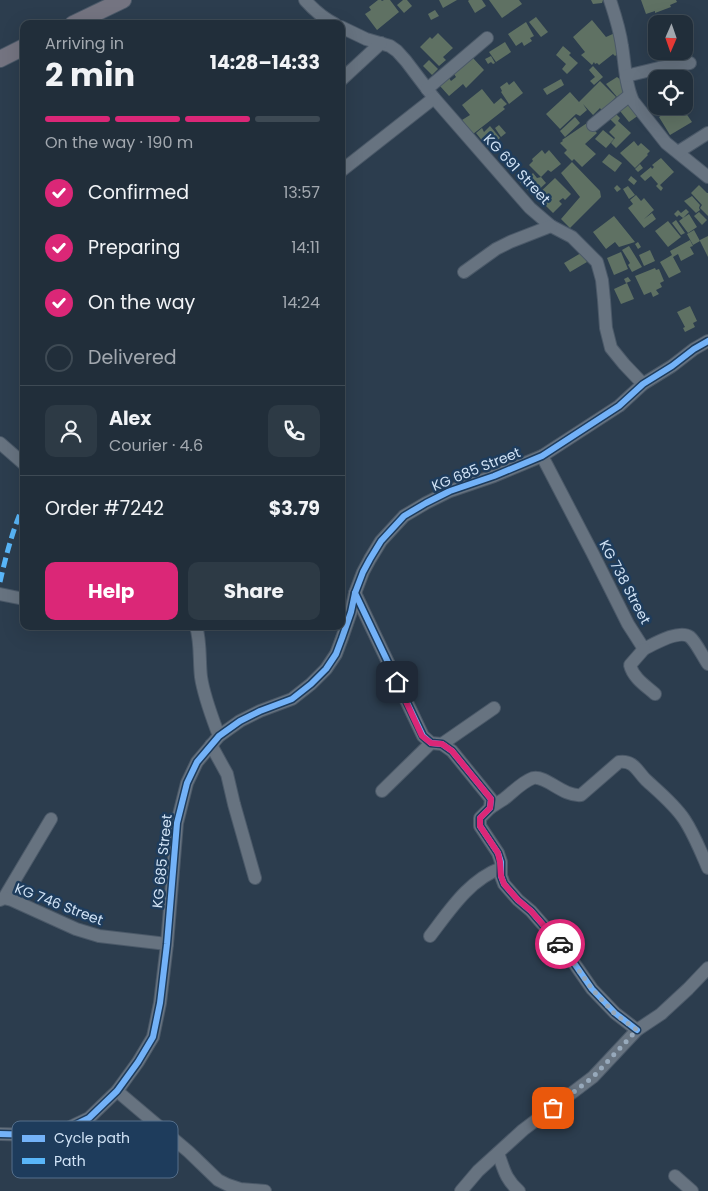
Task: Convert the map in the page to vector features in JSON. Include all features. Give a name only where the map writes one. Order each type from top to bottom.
[{"type":"main road","points":[[81,20],[123,0]]},
{"type":"main road","points":[[0,59],[20,49]]},
{"type":"street","points":[[305,0],[328,20]]},
{"type":"street","points":[[610,0],[622,44],[626,76],[633,101],[666,143],[708,177]]},
{"type":"street","name":"KG 691 Street","points":[[345,29],[381,42],[396,51],[530,208],[551,226],[572,237],[597,262],[602,280],[606,328],[611,348],[643,384]]},
{"type":"street","points":[[345,168],[431,94],[487,38]]},
{"type":"street","points":[[345,76],[381,42]]},
{"type":"street","points":[[626,76],[690,63]]},
{"type":"street","points":[[594,125],[630,95]]},
{"type":"street","points":[[678,152],[708,133]]},
{"type":"street","points":[[464,272],[496,249],[551,226]]},
{"type":"street","name":"KG 685 Street","points":[[345,629],[355,593],[370,559],[381,541],[404,516],[426,502],[450,491],[494,476],[542,456],[619,406],[643,384],[708,341]]},
{"type":"street","points":[[0,443],[20,460]]},
{"type":"street","name":"KG 738 Street","points":[[542,456],[628,624],[644,649]]},
{"type":"street","points":[[355,593],[422,736],[452,751],[487,793],[491,799],[490,808]]},
{"type":"street","points":[[0,594],[20,599]]},
{"type":"street","points":[[197,630],[202,678],[215,741],[227,774],[255,878]]},
{"type":"street","name":"KG 685 Street","points":[[83,1121],[89,1118],[117,1091],[153,1037],[160,1003],[167,944],[177,823],[187,783],[197,762],[215,741],[240,721],[292,699],[311,684],[326,669],[336,654],[345,630]]},
{"type":"street","points":[[655,694],[631,671],[630,665],[644,649],[669,637],[685,635],[690,637],[708,664]]},
{"type":"street","points":[[382,791],[436,744],[494,708]]},
{"type":"street","points":[[637,1030],[615,1014],[592,989],[565,950],[531,911],[507,888],[502,880],[498,853],[480,826],[480,818],[490,808],[531,779],[538,778],[568,794],[581,795],[611,767],[619,762],[628,762],[684,818],[708,868]]},
{"type":"street","points":[[2,899],[51,818]]},
{"type":"street","points":[[430,936],[460,897],[484,876],[501,868]]},
{"type":"street","name":"KG 746 Street","points":[[2,899],[24,905],[76,929],[99,936],[167,944]]},
{"type":"street","points":[[461,1191],[478,1171],[523,1130],[593,1077],[637,1030],[661,1014],[708,968]]},
{"type":"street","points":[[117,1091],[152,1121]]},
{"type":"street","points":[[178,1143],[218,1180],[240,1189],[265,1191]]},
{"type":"street","points":[[498,1153],[510,1184],[519,1191]]},
{"type":"street","points":[[675,1176],[692,1191]]},
{"type":"building","points":[[378,0],[390,0],[399,12],[377,30],[365,14],[371,10],[369,7]]},
{"type":"building","points":[[403,0],[407,0],[412,6],[404,13],[397,5]]},
{"type":"building","points":[[439,0],[457,0],[443,8]]},
{"type":"building","points":[[469,0],[482,0],[486,6],[475,13]]},
{"type":"building","points":[[489,0],[519,0],[522,4],[502,18]]},
{"type":"building","points":[[591,0],[603,0],[602,3],[593,4]]},
{"type":"building","points":[[641,0],[676,0],[677,2],[670,5],[671,7],[646,14]]},
{"type":"building","points":[[435,10],[439,16],[431,20],[428,14]]},
{"type":"building","points":[[536,17],[548,32],[541,37],[529,22]]},
{"type":"building","points":[[592,20],[606,37],[615,33],[619,53],[615,56],[613,54],[599,65],[594,62],[592,65],[581,55],[585,52],[573,37]]},
{"type":"building","points":[[526,22],[534,36],[530,38],[532,41],[524,46],[522,42],[516,46],[508,34]]},
{"type":"building","points":[[438,33],[453,48],[443,57],[446,60],[439,66],[420,47],[430,37],[432,39]]},
{"type":"building","points":[[505,42],[511,52],[496,62],[489,52]]},
{"type":"building","points":[[563,46],[578,63],[567,74],[562,69],[566,64],[556,55]]},
{"type":"building","points":[[491,56],[495,63],[491,62],[488,64],[485,59]]},
{"type":"building","points":[[473,58],[484,70],[466,88],[463,84],[449,96],[440,86],[449,78],[451,81],[456,77],[454,74]]},
{"type":"building","points":[[429,60],[438,69],[432,75],[423,66]]},
{"type":"building","points":[[593,66],[603,77],[594,85],[590,81],[595,77],[589,70]]},
{"type":"building","points":[[617,77],[621,80],[626,90],[617,97],[606,84]]},
{"type":"building","points":[[561,79],[564,85],[547,95],[543,89]]},
{"type":"building","points":[[514,81],[523,93],[509,104],[500,87],[507,82],[509,85]]},
{"type":"building","points":[[600,81],[616,97],[602,111],[600,108],[593,115],[583,104],[587,110],[580,116],[576,114],[560,129],[546,114],[570,92],[579,102]]},
{"type":"building","points":[[482,89],[494,104],[501,98],[507,104],[503,107],[505,109],[473,134],[462,120],[470,115],[462,105]]},
{"type":"building","points":[[630,104],[639,115],[629,122],[620,111]]},
{"type":"building","points":[[615,113],[620,118],[618,121],[631,133],[616,148],[611,143],[615,138],[609,132],[616,125],[609,118]]},
{"type":"building","points":[[662,115],[687,115],[692,122],[670,135],[659,117]]},
{"type":"building","points":[[575,117],[580,123],[565,137],[560,131]]},
{"type":"building","points":[[587,123],[597,133],[585,144],[596,154],[582,167],[564,153],[567,150],[560,143]]},
{"type":"building","points":[[499,125],[506,133],[501,137],[495,128]]},
{"type":"building","points":[[490,126],[500,138],[488,148],[476,133],[482,128],[484,132]]},
{"type":"building","points":[[603,130],[614,139],[606,148],[595,139]]},
{"type":"building","points":[[634,141],[638,146],[641,143],[650,151],[635,168],[620,153]]},
{"type":"building","points":[[542,150],[545,154],[549,150],[561,164],[551,172],[548,170],[541,177],[529,165],[533,161],[532,159]]},
{"type":"building","points":[[609,154],[622,163],[615,172],[602,162]]},
{"type":"building","points":[[661,158],[674,172],[660,185],[663,188],[661,191],[651,176],[645,181],[640,176],[651,167],[652,169],[654,167],[652,165]]},
{"type":"building","points":[[572,162],[600,191],[601,197],[570,228],[561,219],[580,197],[561,173]]},
{"type":"building","points":[[640,164],[643,168],[638,172],[635,169]]},
{"type":"building","points":[[533,173],[537,178],[541,177],[546,183],[533,195],[519,181],[526,174],[529,177]]},
{"type":"building","points":[[631,176],[637,181],[634,185],[628,180]]},
{"type":"building","points":[[555,178],[571,194],[565,200],[563,198],[559,201],[562,204],[553,213],[536,196]]},
{"type":"building","points":[[617,185],[621,189],[617,192],[614,188]]},
{"type":"building","points":[[699,185],[708,193],[708,216],[700,208],[702,205],[691,193]]},
{"type":"building","points":[[628,186],[635,195],[629,199],[623,189]]},
{"type":"building","points":[[636,195],[641,201],[644,198],[654,210],[644,219],[652,213],[656,219],[644,228],[628,208],[633,204],[630,200]]},
{"type":"building","points":[[692,196],[700,205],[700,210],[696,213],[684,201]]},
{"type":"building","points":[[686,209],[689,212],[683,218],[679,215],[677,217],[674,214],[678,210],[681,213]]},
{"type":"building","points":[[699,212],[707,220],[702,225],[694,216]]},
{"type":"building","points":[[689,214],[697,227],[688,233],[679,221]]},
{"type":"building","points":[[614,216],[635,242],[619,247],[615,242],[606,249],[593,232]]},
{"type":"building","points":[[676,220],[685,233],[681,235],[672,223]]},
{"type":"building","points":[[668,221],[681,237],[668,247],[655,231]]},
{"type":"building","points":[[694,230],[700,241],[693,245],[687,234]]},
{"type":"building","points":[[708,236],[708,257],[700,241]]},
{"type":"building","points":[[690,240],[693,246],[690,247],[694,254],[681,261],[678,254],[673,257],[681,272],[669,278],[660,262],[672,255],[670,251]]},
{"type":"building","points":[[638,242],[641,247],[638,249],[635,244]]},
{"type":"building","points":[[629,246],[642,267],[632,272],[628,265],[630,263],[622,250]]},
{"type":"building","points":[[650,250],[655,261],[644,266],[639,255]]},
{"type":"building","points":[[621,252],[628,269],[614,275],[607,258]]},
{"type":"building","points":[[581,253],[587,262],[570,272],[564,263]]},
{"type":"building","points":[[655,268],[656,270],[659,269],[664,281],[660,283],[662,287],[656,290],[659,294],[653,297],[651,292],[644,295],[635,276]]},
{"type":"building","points":[[628,277],[631,281],[626,283],[624,279]]},
{"type":"building","points":[[627,283],[634,299],[621,304],[614,289]]},
{"type":"building","points":[[690,306],[697,321],[693,323],[695,327],[685,332],[683,328],[685,327],[677,312]]},
{"type":"marked path","points":[[0,582],[10,542],[20,514]]},
{"type":"cycle path","points":[[345,629],[363,572],[381,541],[404,516],[450,491],[494,476],[542,456],[619,406],[643,384],[708,341]]},
{"type":"cycle path","points":[[355,593],[423,736],[431,743],[442,744],[452,751],[491,799],[490,808],[480,818],[480,826],[498,853],[504,884],[531,911],[565,950],[592,989],[615,1013],[637,1030]]},
{"type":"cycle path","points":[[83,1121],[89,1118],[117,1091],[153,1037],[160,1003],[167,944],[177,823],[187,783],[197,762],[219,736],[240,721],[292,699],[311,684],[326,669],[336,654],[345,630]]},
{"type":"cycle path","points":[[0,1134],[12,1134]]},
{"type":"way so far","points":[[553,1108],[593,1077],[637,1030],[615,1014],[592,989],[560,944]]},
{"type":"route","points":[[397,682],[422,736],[431,743],[442,744],[448,747],[491,799],[490,808],[480,818],[479,822],[498,853],[502,880],[518,900],[531,911],[560,944]]}]
